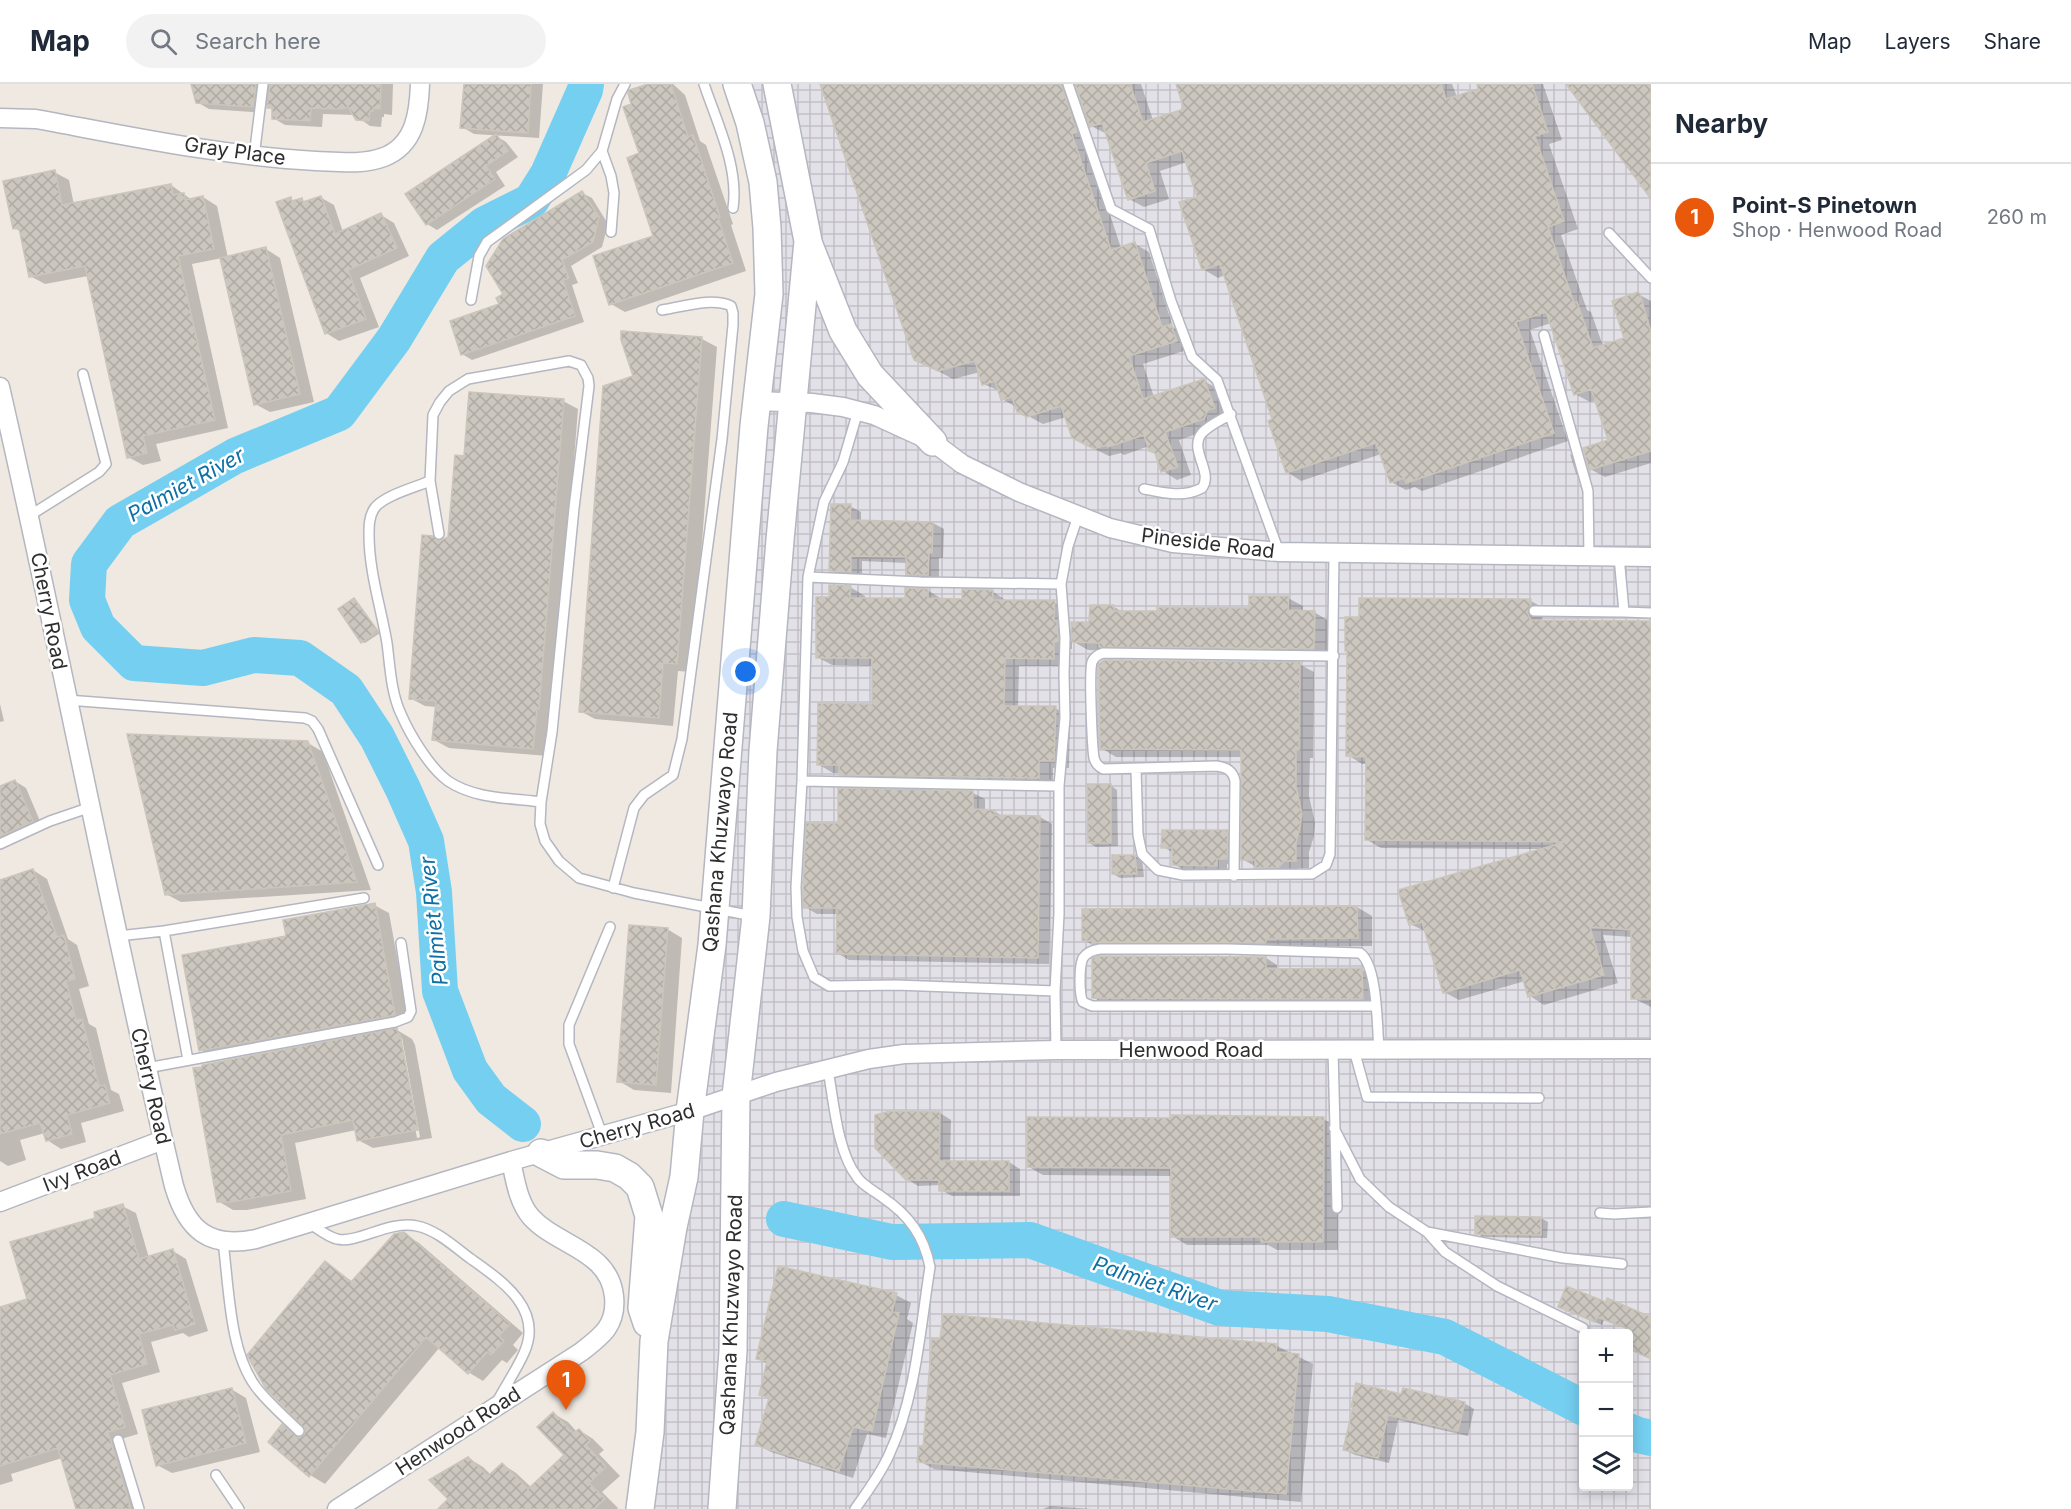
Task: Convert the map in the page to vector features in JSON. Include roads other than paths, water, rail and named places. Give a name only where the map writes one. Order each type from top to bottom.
[{"type":"main road","name":"Qashana Khuzwayo Road","points":[[640,1509],[650,1432],[654,1341],[673,1227],[684,1177],[690,1111],[712,945],[757,402],[769,294],[768,228],[760,172],[750,123],[737,84]]},
{"type":"main road","name":"Qashana Khuzwayo Road","points":[[722,1509],[733,1351],[736,1096],[756,916],[763,751],[808,241],[777,84]]},
{"type":"main road","points":[[808,241],[843,331],[870,375],[933,442]]},
{"type":"main road","points":[[541,1153],[564,1165],[597,1164],[615,1168],[629,1176],[640,1187],[650,1216],[642,1308],[654,1341]]},
{"type":"street","name":"Gray Place","points":[[0,118],[36,119],[254,157],[360,163],[386,157],[406,140],[416,124],[420,106],[420,84]]},
{"type":"street","name":"Cherry Road","points":[[0,387],[4,427],[29,516],[163,1140],[174,1186],[183,1211],[198,1230],[223,1242],[256,1239],[511,1161],[603,1137],[736,1096]]},
{"type":"street","name":"Pineside Road","points":[[757,402],[793,402],[843,407],[874,415],[933,442],[962,464],[1019,492],[1127,533],[1173,543],[1279,552],[1651,557]]},
{"type":"street","name":"Henwood Road","points":[[736,1096],[776,1082],[869,1059],[904,1054],[1056,1050],[1651,1049]]},
{"type":"street","name":"Ivy Road","points":[[0,1202],[163,1140]]},
{"type":"street","name":"Henwood Road","points":[[337,1509],[581,1352],[603,1335],[609,1325],[614,1311],[613,1289],[609,1275],[599,1262],[538,1225],[528,1214],[521,1200],[511,1161]]},
{"type":"lane","points":[[254,157],[263,84]]},
{"type":"lane","points":[[471,300],[479,256],[487,242],[586,170],[602,151],[617,99],[625,84]]},
{"type":"lane","points":[[704,84],[732,172],[735,196],[733,208]]},
{"type":"lane","points":[[1068,84],[1111,209],[1149,229],[1192,357],[1217,380],[1279,552]]},
{"type":"lane","points":[[602,151],[614,193],[611,232]]},
{"type":"lane","points":[[1609,232],[1651,278]]},
{"type":"lane","points":[[613,888],[634,808],[644,795],[672,775],[682,739],[718,472],[733,325],[731,306],[723,303],[707,303],[662,310]]},
{"type":"lane","points":[[1544,335],[1588,491],[1589,556]]},
{"type":"lane","points":[[439,534],[430,481],[433,415],[449,391],[468,379],[569,361],[581,365],[585,370],[589,386],[574,508],[552,732],[541,802],[540,824],[545,841],[559,861],[579,878],[613,888],[756,916]]},
{"type":"lane","points":[[29,516],[99,472],[106,464],[82,374]]},
{"type":"lane","points":[[858,411],[843,462],[824,502],[808,577],[802,781],[796,862],[797,917],[803,951],[816,981],[829,986],[896,985],[1055,991]]},
{"type":"lane","points":[[1144,489],[1178,494],[1195,492],[1202,488],[1206,478],[1198,453],[1200,436],[1231,414]]},
{"type":"lane","points":[[430,481],[387,498],[375,507],[369,521],[372,561],[400,713],[431,764],[449,781],[480,794],[541,802]]},
{"type":"lane","points":[[1056,1050],[1055,991],[1059,953],[1059,786],[1065,718],[1065,638],[1061,584],[1068,546],[1078,516]]},
{"type":"lane","points":[[1136,769],[1138,835],[1142,854],[1158,870],[1172,874],[1234,876],[1312,874],[1320,870],[1329,859],[1334,553]]},
{"type":"lane","points":[[1619,556],[1624,612]]},
{"type":"lane","points":[[808,577],[921,582],[1061,584]]},
{"type":"lane","points":[[1534,611],[1651,613]]},
{"type":"lane","points":[[1234,876],[1235,781],[1231,771],[1225,767],[1216,766],[1103,769],[1096,763],[1091,666],[1098,655],[1103,653],[1334,656]]},
{"type":"lane","points":[[67,700],[305,718],[312,721],[318,729],[378,864]]},
{"type":"lane","points":[[802,781],[1059,786]]},
{"type":"lane","points":[[0,844],[50,821],[91,807]]},
{"type":"lane","points":[[118,936],[364,898]]},
{"type":"lane","points":[[603,1137],[569,1044],[568,1035],[569,1024],[610,927]]},
{"type":"lane","points":[[164,930],[188,1060]]},
{"type":"lane","points":[[147,1068],[395,1022],[408,1017],[411,1011],[400,943]]},
{"type":"lane","points":[[1375,1006],[1092,1006],[1083,1002],[1080,997],[1082,962],[1089,952],[1100,949],[1228,949],[1360,953],[1366,957],[1372,972],[1379,1050]]},
{"type":"lane","points":[[1333,1050],[1337,1208]]},
{"type":"lane","points":[[1354,1050],[1367,1096],[1539,1098]]},
{"type":"lane","points":[[828,1070],[842,1144],[849,1166],[858,1180],[897,1207],[920,1234],[927,1250],[930,1268],[911,1390],[890,1454],[855,1509]]},
{"type":"lane","points":[[1334,1128],[1360,1179],[1389,1207],[1426,1232],[1445,1252],[1489,1281],[1583,1328]]},
{"type":"lane","points":[[1600,1213],[1651,1212]]},
{"type":"lane","points":[[309,1223],[337,1239],[352,1238],[391,1226],[416,1226],[430,1231],[451,1245],[487,1270],[514,1293],[526,1309],[529,1329],[525,1351],[493,1409]]},
{"type":"lane","points":[[1426,1232],[1563,1258],[1622,1264]]},
{"type":"lane","points":[[223,1242],[234,1324],[243,1360],[257,1388],[299,1431]]},
{"type":"lane","points":[[118,1440],[139,1509]]},
{"type":"lane","points":[[216,1475],[239,1509]]},
{"type":"waterway","name":"Palmiet River","points":[[523,1124],[491,1099],[470,1070],[440,991],[434,892],[426,841],[377,737],[346,690],[300,658],[254,655],[203,668],[134,663],[98,627],[87,600],[89,564],[120,522],[235,456],[339,413],[394,339],[443,258],[485,224],[531,201],[548,174],[586,84]]},
{"type":"waterway","name":"Palmiet River","points":[[784,1219],[892,1242],[1030,1240],[1220,1308],[1328,1314],[1445,1337],[1579,1405]]},
{"type":"waterway","name":"Palmiet River","points":[[1633,1433],[1651,1438]]},
{"type":"place","name":"Point-S Pinetown","points":[[566,1410]]}]
